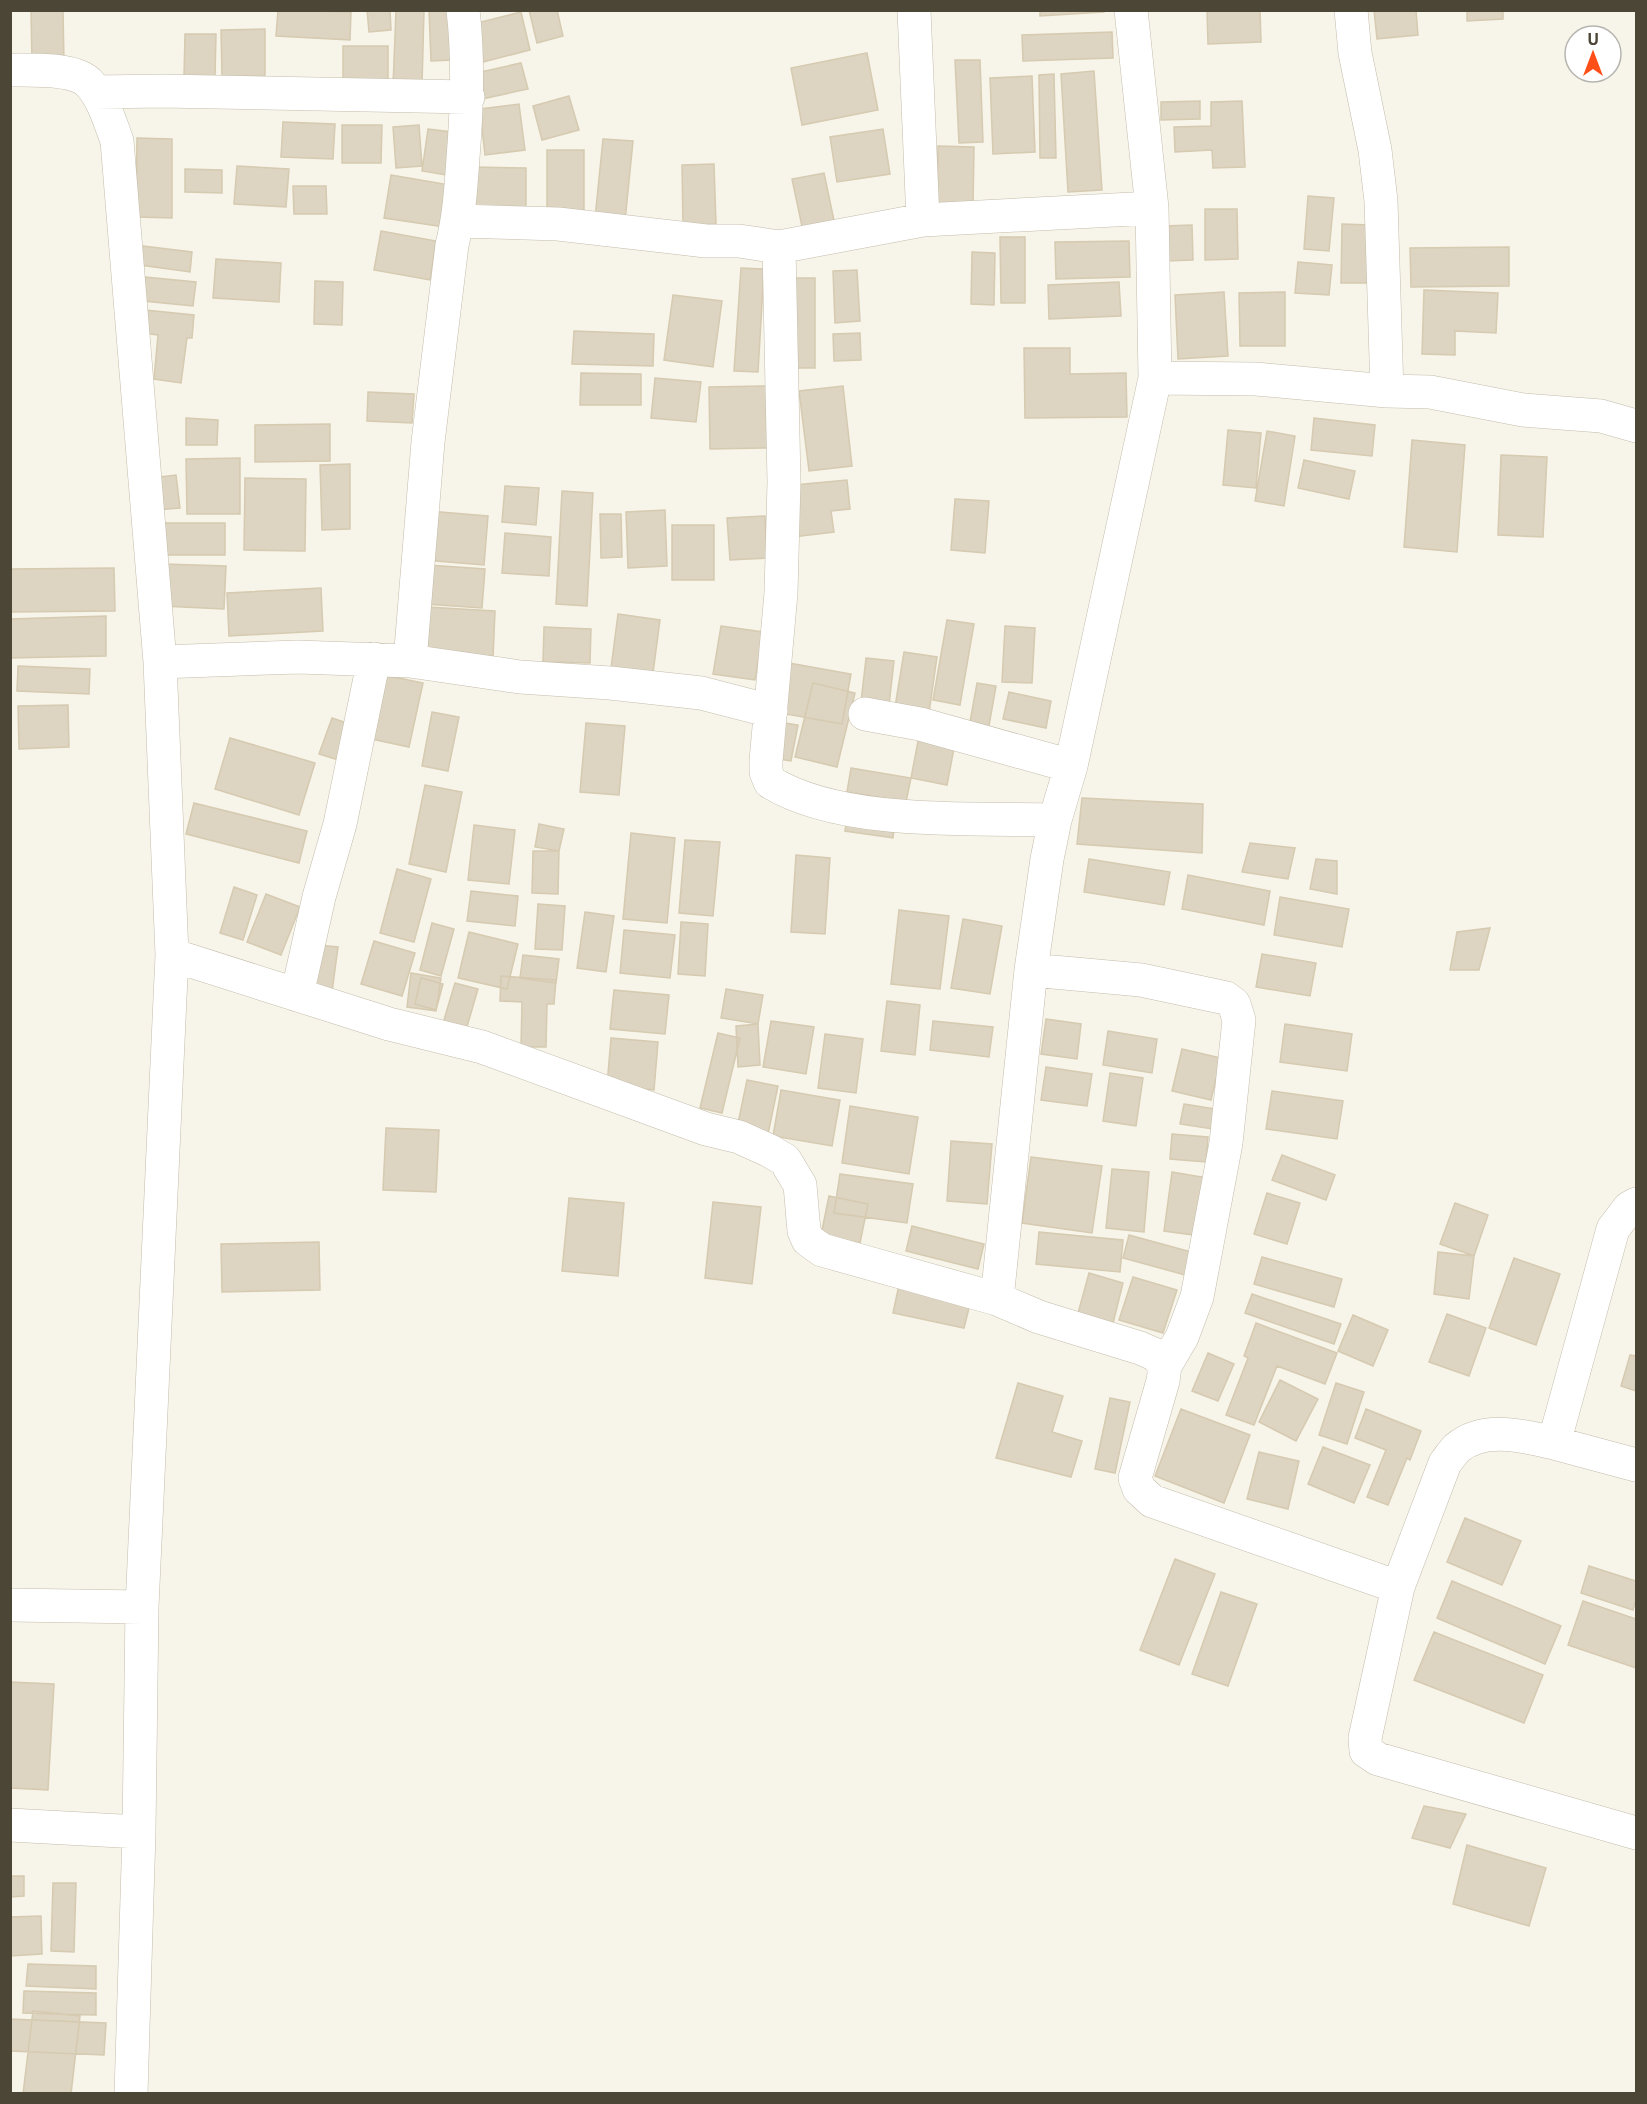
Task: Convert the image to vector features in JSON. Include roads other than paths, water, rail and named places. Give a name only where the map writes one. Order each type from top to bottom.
[{"type":"street","points":[[410,661],[428,442],[452,246],[458,221],[468,98],[463,10]]},
{"type":"street","points":[[914,10],[923,220]]},
{"type":"street","points":[[997,1299],[1031,970],[1047,859],[1055,820],[1071,765],[1155,378],[1152,208],[1131,10]]},
{"type":"street","points":[[1351,10],[1355,53],[1375,150],[1382,201],[1387,391]]},
{"type":"street","points":[[10,70],[75,75],[87,81],[96,92],[117,141],[160,662],[172,955],[142,1607],[139,1832],[131,2094]]},
{"type":"street","points":[[96,92],[244,92],[468,98]]},
{"type":"street","points":[[458,221],[558,224],[706,241],[739,241],[779,247],[923,220],[1152,208]]},
{"type":"street","points":[[779,247],[784,483],[781,593],[766,772],[770,782],[833,807],[917,817],[1055,820]]},
{"type":"street","points":[[1155,378],[1256,379],[1387,391],[1431,392],[1523,410],[1601,416],[1636,426]]},
{"type":"street","points":[[160,662],[298,657],[410,661],[520,677],[610,683],[701,693],[771,711]]},
{"type":"street","points":[[297,995],[319,897],[340,824],[374,659]]},
{"type":"street","points":[[865,714],[920,724],[1071,765]]},
{"type":"street","points":[[172,955],[389,1024],[482,1047],[706,1129],[739,1137],[770,1150],[785,1161],[795,1174],[800,1185],[804,1231],[807,1240],[822,1250],[997,1299],[1039,1317],[1156,1354],[1165,1366]]},
{"type":"street","points":[[1031,970],[1141,980],[1226,998],[1237,1009],[1239,1020],[1226,1143],[1197,1297],[1182,1336],[1165,1366],[1163,1381],[1135,1478],[1140,1489],[1152,1501],[1398,1587]]},
{"type":"street","points":[[1554,1443],[1613,1229],[1629,1208],[1636,1204]]},
{"type":"street","points":[[1636,1465],[1516,1435],[1496,1434],[1473,1439],[1458,1448],[1445,1463],[1398,1587],[1365,1738],[1366,1751],[1378,1760],[1636,1833]]},
{"type":"street","points":[[10,1605],[142,1607]]},
{"type":"street","points":[[10,1825],[139,1832]]}]
